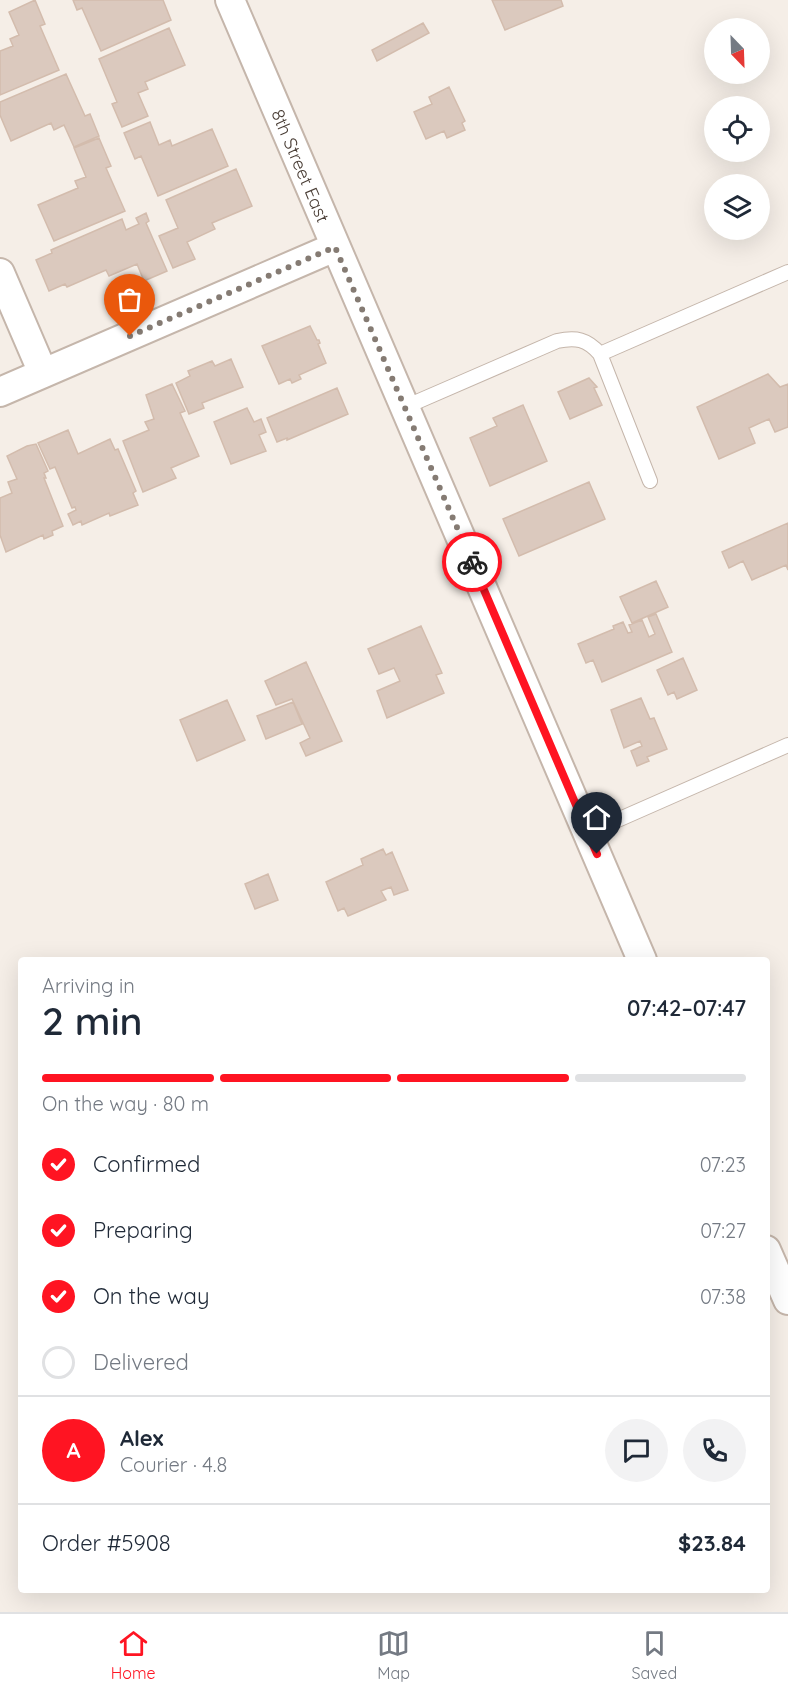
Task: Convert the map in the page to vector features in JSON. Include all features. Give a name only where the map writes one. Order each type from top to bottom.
[{"type":"street","name":"8th Street East","points":[[230,0],[641,957]]},
{"type":"street","points":[[0,392],[335,247]]},
{"type":"street","points":[[0,273],[43,374]]},
{"type":"street","points":[[770,1259],[788,1300]]},
{"type":"lane","points":[[600,354],[788,272]]},
{"type":"lane","points":[[405,407],[557,341],[579,339],[591,344],[600,354],[650,481]]},
{"type":"lane","points":[[588,833],[788,745]]},
{"type":"building","points":[[35,0],[45,24],[40,26],[59,70],[0,95],[0,51],[13,46],[10,39],[19,35],[9,12]]},
{"type":"building","points":[[73,0],[163,0],[171,20],[101,51],[82,8],[77,10]]},
{"type":"building","points":[[492,0],[561,0],[563,6],[505,30]]},
{"type":"building","points":[[423,23],[429,33],[377,61],[372,50]]},
{"type":"building","points":[[169,28],[185,65],[145,82],[148,89],[138,93],[148,116],[122,127],[112,104],[117,102],[99,59]]},
{"type":"building","points":[[66,74],[85,116],[90,114],[99,136],[74,147],[64,125],[54,130],[51,123],[11,141],[0,115],[0,102]]},
{"type":"building","points":[[449,87],[465,121],[462,123],[465,130],[447,138],[444,131],[426,139],[414,112],[432,104],[429,97]]},
{"type":"building","points":[[150,122],[159,145],[170,140],[172,146],[212,129],[228,166],[158,196],[141,156],[135,159],[124,133]]},
{"type":"building","points":[[99,138],[111,166],[106,168],[125,211],[54,241],[38,205],[78,188],[75,181],[86,177],[74,148]]},
{"type":"building","points":[[236,169],[252,206],[212,223],[215,229],[187,242],[195,259],[173,268],[159,236],[178,228],[166,200]]},
{"type":"building","points":[[146,213],[149,221],[146,223],[167,271],[144,281],[137,264],[109,276],[106,270],[67,287],[65,284],[49,291],[36,260],[52,253],[51,250],[122,219],[126,230],[139,224],[136,218]]},
{"type":"building","points":[[310,326],[319,340],[318,344],[326,363],[299,375],[301,379],[292,383],[290,379],[279,384],[262,346]]},
{"type":"building","points":[[231,359],[243,387],[202,403],[204,408],[189,414],[176,383],[190,376],[188,371],[212,361],[215,366]]},
{"type":"building","points":[[768,374],[780,387],[788,384],[788,427],[775,432],[769,419],[749,428],[755,443],[719,459],[697,407]]},
{"type":"building","points":[[589,378],[597,387],[594,388],[602,405],[570,419],[558,392]]},
{"type":"building","points":[[172,384],[185,411],[180,413],[199,456],[171,468],[176,478],[143,492],[123,441],[149,430],[145,422],[154,419],[146,395]]},
{"type":"building","points":[[337,388],[348,414],[287,440],[287,438],[277,442],[267,418]]},
{"type":"building","points":[[523,405],[547,461],[490,486],[470,438],[497,426],[493,418]]},
{"type":"building","points":[[247,408],[254,422],[261,419],[266,432],[259,435],[266,451],[231,464],[214,422]]},
{"type":"building","points":[[68,430],[78,454],[110,439],[115,450],[118,449],[136,491],[133,493],[138,505],[110,516],[109,513],[82,525],[81,521],[73,525],[68,514],[76,510],[75,507],[72,508],[55,467],[50,469],[38,443]]},
{"type":"building","points":[[36,444],[48,471],[44,473],[46,478],[44,478],[63,526],[52,531],[53,535],[44,539],[43,535],[6,552],[0,535],[0,498],[12,493],[8,482],[17,479],[7,456]]},
{"type":"building","points":[[589,482],[605,519],[519,556],[503,519]]},
{"type":"building","points":[[788,523],[788,570],[786,565],[752,580],[743,561],[729,568],[722,552]]},
{"type":"building","points":[[656,581],[668,607],[632,623],[620,597]]},
{"type":"building","points":[[656,614],[672,652],[602,682],[593,660],[586,663],[578,644],[614,629],[613,626],[623,622],[628,633],[632,632],[629,625],[642,620],[649,637],[655,634],[648,617]]},
{"type":"building","points":[[421,626],[442,673],[436,675],[444,693],[387,718],[377,691],[400,681],[394,668],[379,674],[368,649]]},
{"type":"building","points":[[683,658],[697,690],[677,699],[674,692],[668,695],[657,670]]},
{"type":"building","points":[[306,662],[342,741],[306,756],[300,743],[310,738],[292,699],[276,705],[265,681]]},
{"type":"building","points":[[641,698],[650,719],[654,718],[667,749],[647,757],[649,761],[637,766],[631,751],[642,746],[640,741],[624,748],[611,710]]},
{"type":"building","points":[[227,700],[245,740],[197,761],[180,720]]},
{"type":"building","points":[[293,702],[302,724],[266,739],[257,716]]},
{"type":"building","points":[[383,849],[386,855],[392,852],[408,890],[394,895],[391,887],[381,891],[386,900],[348,916],[344,908],[338,911],[326,882],[363,865],[361,859]]},
{"type":"building","points":[[268,874],[278,900],[255,909],[245,884]]},
{"type":"way so far","points":[[130,336],[335,247],[472,562]]},
{"type":"route","points":[[472,562],[597,854]]}]
